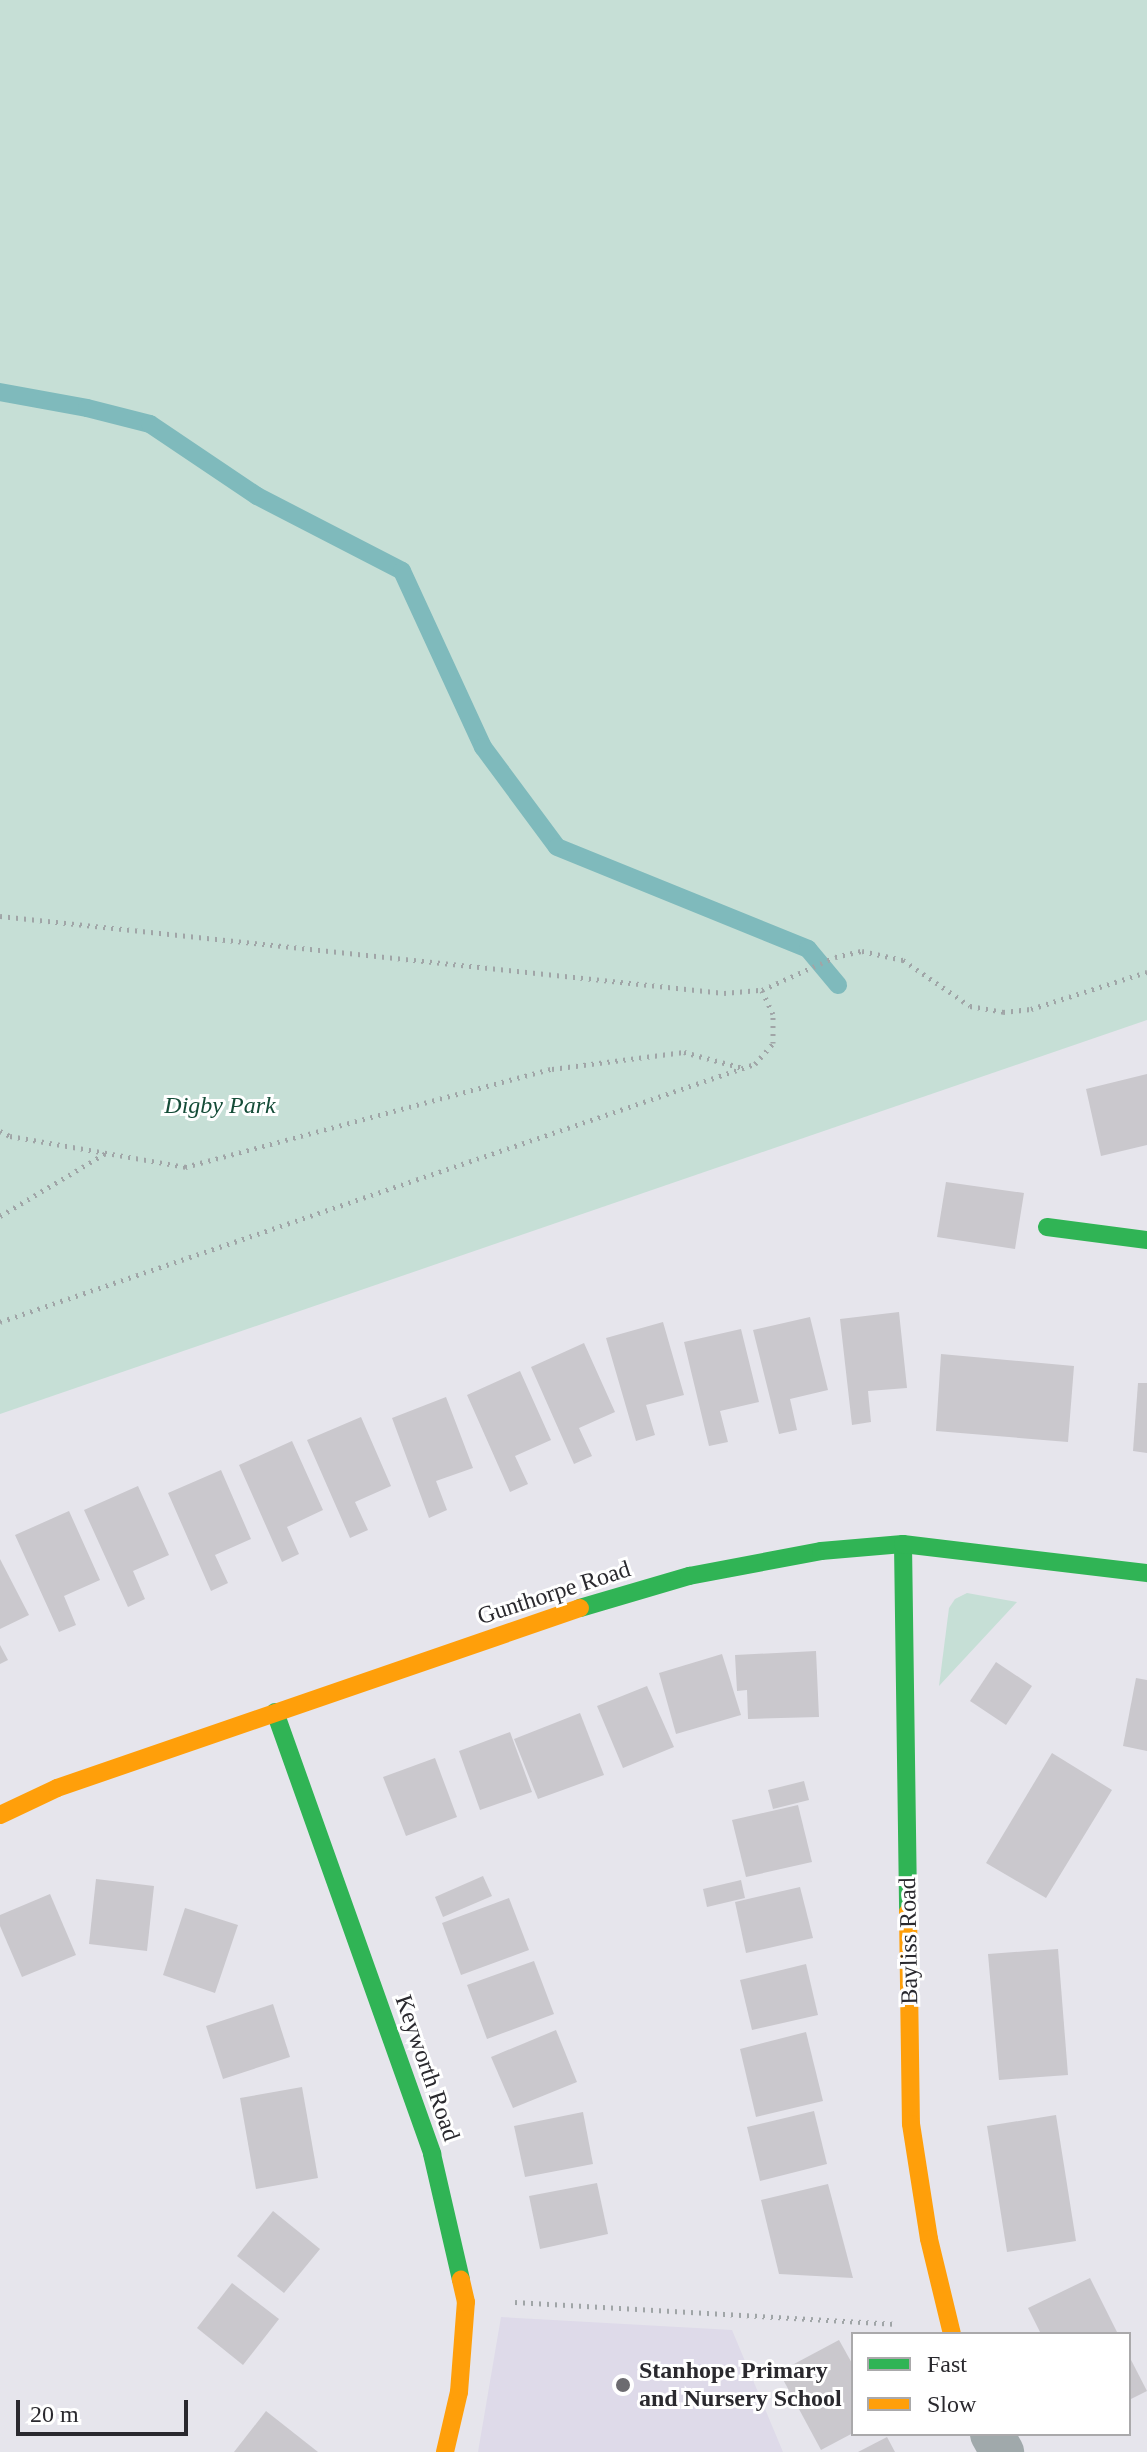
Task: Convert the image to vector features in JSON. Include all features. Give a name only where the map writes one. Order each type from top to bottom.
[{"type":"street","points":[[1047,1227],[1147,1240]]},
{"type":"street","name":"Gunthorpe Road","points":[[0,1815],[57,1788],[275,1712],[546,1618],[689,1576],[821,1551],[903,1544],[1147,1573]]},
{"type":"street","name":"Bayliss Road","points":[[903,1544],[911,2124],[929,2239],[951,2332]]},
{"type":"street","name":"Keyworth Road","points":[[275,1712],[432,2154],[466,2302],[459,2392],[445,2452]]},
{"type":"path","points":[[0,916],[724,993],[762,990],[835,957],[862,951],[903,960],[970,1006],[1003,1012],[1031,1009],[1147,972]]},
{"type":"path","points":[[0,1322],[755,1064],[773,1043],[773,1014],[762,990]]},
{"type":"path","points":[[0,1131],[10,1136],[185,1167],[552,1069],[684,1052],[744,1068]]},
{"type":"path","points":[[0,1216],[107,1153]]},
{"type":"path","points":[[466,2302],[951,2332]]},
{"type":"shaded area","name":"Stanhope Primary and Nursery School","points":[[501,2317],[732,2330],[783,2452],[478,2452]]},
{"type":"green space","name":"Digby Park","points":[[0,0],[1147,0],[1147,1020],[0,1414]]},
{"type":"green space","points":[[967,1593],[1017,1602],[939,1686],[949,1608],[955,1599]]},
{"type":"building","points":[[1147,1074],[1147,1145],[1101,1156],[1086,1089]]},
{"type":"building","points":[[946,1182],[1024,1193],[1015,1249],[937,1237]]},
{"type":"building","points":[[899,1312],[907,1388],[868,1391],[871,1422],[852,1425],[840,1319]]},
{"type":"building","points":[[810,1317],[828,1390],[790,1399],[797,1430],[779,1434],[753,1330]]},
{"type":"building","points":[[663,1322],[684,1395],[646,1405],[655,1435],[636,1441],[606,1338]]},
{"type":"building","points":[[741,1329],[759,1402],[720,1411],[728,1442],[709,1446],[684,1342]]},
{"type":"building","points":[[584,1343],[615,1412],[579,1428],[592,1456],[574,1464],[531,1367]]},
{"type":"building","points":[[941,1354],[1074,1366],[1068,1442],[936,1431]]},
{"type":"building","points":[[520,1371],[551,1440],[515,1456],[528,1484],[510,1492],[467,1395]]},
{"type":"building","points":[[1138,1383],[1147,1383],[1147,1453],[1133,1451]]},
{"type":"building","points":[[446,1397],[473,1468],[436,1481],[447,1510],[429,1518],[392,1418]]},
{"type":"building","points":[[361,1417],[391,1486],[355,1502],[368,1530],[350,1538],[307,1440]]},
{"type":"building","points":[[292,1441],[323,1510],[287,1527],[299,1554],[282,1562],[239,1465]]},
{"type":"building","points":[[221,1470],[251,1539],[215,1555],[228,1583],[211,1591],[168,1493]]},
{"type":"building","points":[[138,1486],[169,1555],[133,1571],[145,1599],[128,1607],[84,1510]]},
{"type":"building","points":[[69,1511],[100,1580],[64,1596],[76,1625],[59,1632],[15,1535]]},
{"type":"building","points":[[0,1559],[29,1615],[0,1629]]},
{"type":"building","points":[[0,1645],[8,1660],[0,1664]]},
{"type":"building","points":[[816,1651],[819,1717],[748,1719],[747,1690],[737,1691],[735,1655]]},
{"type":"building","points":[[722,1654],[741,1715],[676,1734],[659,1673]]},
{"type":"building","points":[[996,1662],[1032,1686],[1006,1725],[970,1701]]},
{"type":"building","points":[[1136,1678],[1147,1680],[1147,1751],[1123,1746]]},
{"type":"building","points":[[647,1686],[674,1747],[623,1768],[597,1706]]},
{"type":"building","points":[[580,1713],[604,1775],[538,1799],[514,1739]]},
{"type":"building","points":[[510,1732],[532,1792],[480,1810],[459,1751]]},
{"type":"building","points":[[1052,1753],[1112,1790],[1046,1898],[986,1863]]},
{"type":"building","points":[[435,1758],[457,1817],[406,1836],[383,1777]]},
{"type":"building","points":[[804,1781],[809,1800],[773,1809],[768,1790]]},
{"type":"building","points":[[798,1805],[812,1862],[746,1877],[732,1820]]},
{"type":"building","points":[[483,1876],[492,1896],[443,1917],[435,1897]]},
{"type":"building","points":[[96,1879],[154,1886],[147,1951],[89,1944]]},
{"type":"building","points":[[741,1880],[745,1898],[707,1907],[703,1889]]},
{"type":"building","points":[[800,1887],[813,1938],[746,1953],[735,1902]]},
{"type":"building","points":[[50,1894],[76,1955],[22,1977],[0,1926],[0,1915]]},
{"type":"building","points":[[509,1898],[529,1950],[461,1975],[442,1923]]},
{"type":"building","points":[[185,1908],[238,1925],[215,1993],[163,1975]]},
{"type":"building","points":[[1058,1949],[1068,2075],[999,2080],[988,1954]]},
{"type":"building","points":[[534,1961],[554,2014],[487,2039],[467,1985]]},
{"type":"building","points":[[806,1964],[818,2015],[752,2030],[740,1980]]},
{"type":"building","points":[[273,2004],[290,2057],[223,2079],[206,2026]]},
{"type":"building","points":[[556,2030],[577,2082],[513,2108],[491,2057]]},
{"type":"building","points":[[806,2032],[823,2101],[756,2117],[740,2049]]},
{"type":"building","points":[[302,2087],[318,2178],[256,2189],[240,2098]]},
{"type":"building","points":[[814,2111],[827,2164],[760,2181],[747,2127]]},
{"type":"building","points":[[583,2112],[593,2164],[525,2177],[514,2126]]},
{"type":"building","points":[[1056,2115],[1076,2241],[1007,2252],[987,2126]]},
{"type":"building","points":[[597,2183],[608,2234],[540,2249],[529,2196]]},
{"type":"building","points":[[828,2184],[853,2278],[779,2274],[761,2200]]},
{"type":"building","points":[[273,2211],[320,2249],[284,2293],[237,2256]]},
{"type":"building","points":[[1090,2278],[1117,2332],[1040,2332],[1028,2308]]},
{"type":"building","points":[[232,2283],[279,2319],[243,2365],[197,2328]]},
{"type":"building","points":[[839,2340],[851,2361],[851,2434],[821,2450],[779,2372]]},
{"type":"building","points":[[1131,2360],[1147,2391],[1131,2399]]},
{"type":"building","points":[[266,2411],[318,2452],[234,2452]]},
{"type":"building","points":[[887,2437],[895,2452],[858,2452]]},
{"type":"waterway","points":[[0,392],[87,408],[150,424],[257,496],[402,571],[483,747],[557,847],[808,949],[838,985]]},
{"type":"traffic: fast","points":[[1047,1227],[1147,1240]]},
{"type":"traffic: fast","points":[[903,1544],[908,1912]]},
{"type":"traffic: fast","points":[[580,1608],[689,1576],[821,1551],[903,1544],[1147,1573]]},
{"type":"traffic: fast","points":[[275,1712],[432,2154],[461,2280]]},
{"type":"traffic: slow","points":[[0,1815],[57,1788],[580,1608]]},
{"type":"traffic: slow","points":[[908,1912],[911,2124],[929,2239],[952,2332]]},
{"type":"traffic: slow","points":[[445,2452],[459,2392],[466,2302],[461,2280]]},
{"type":"place","name":"Stanhope Primary and Nursery School","points":[[623,2385]]}]
